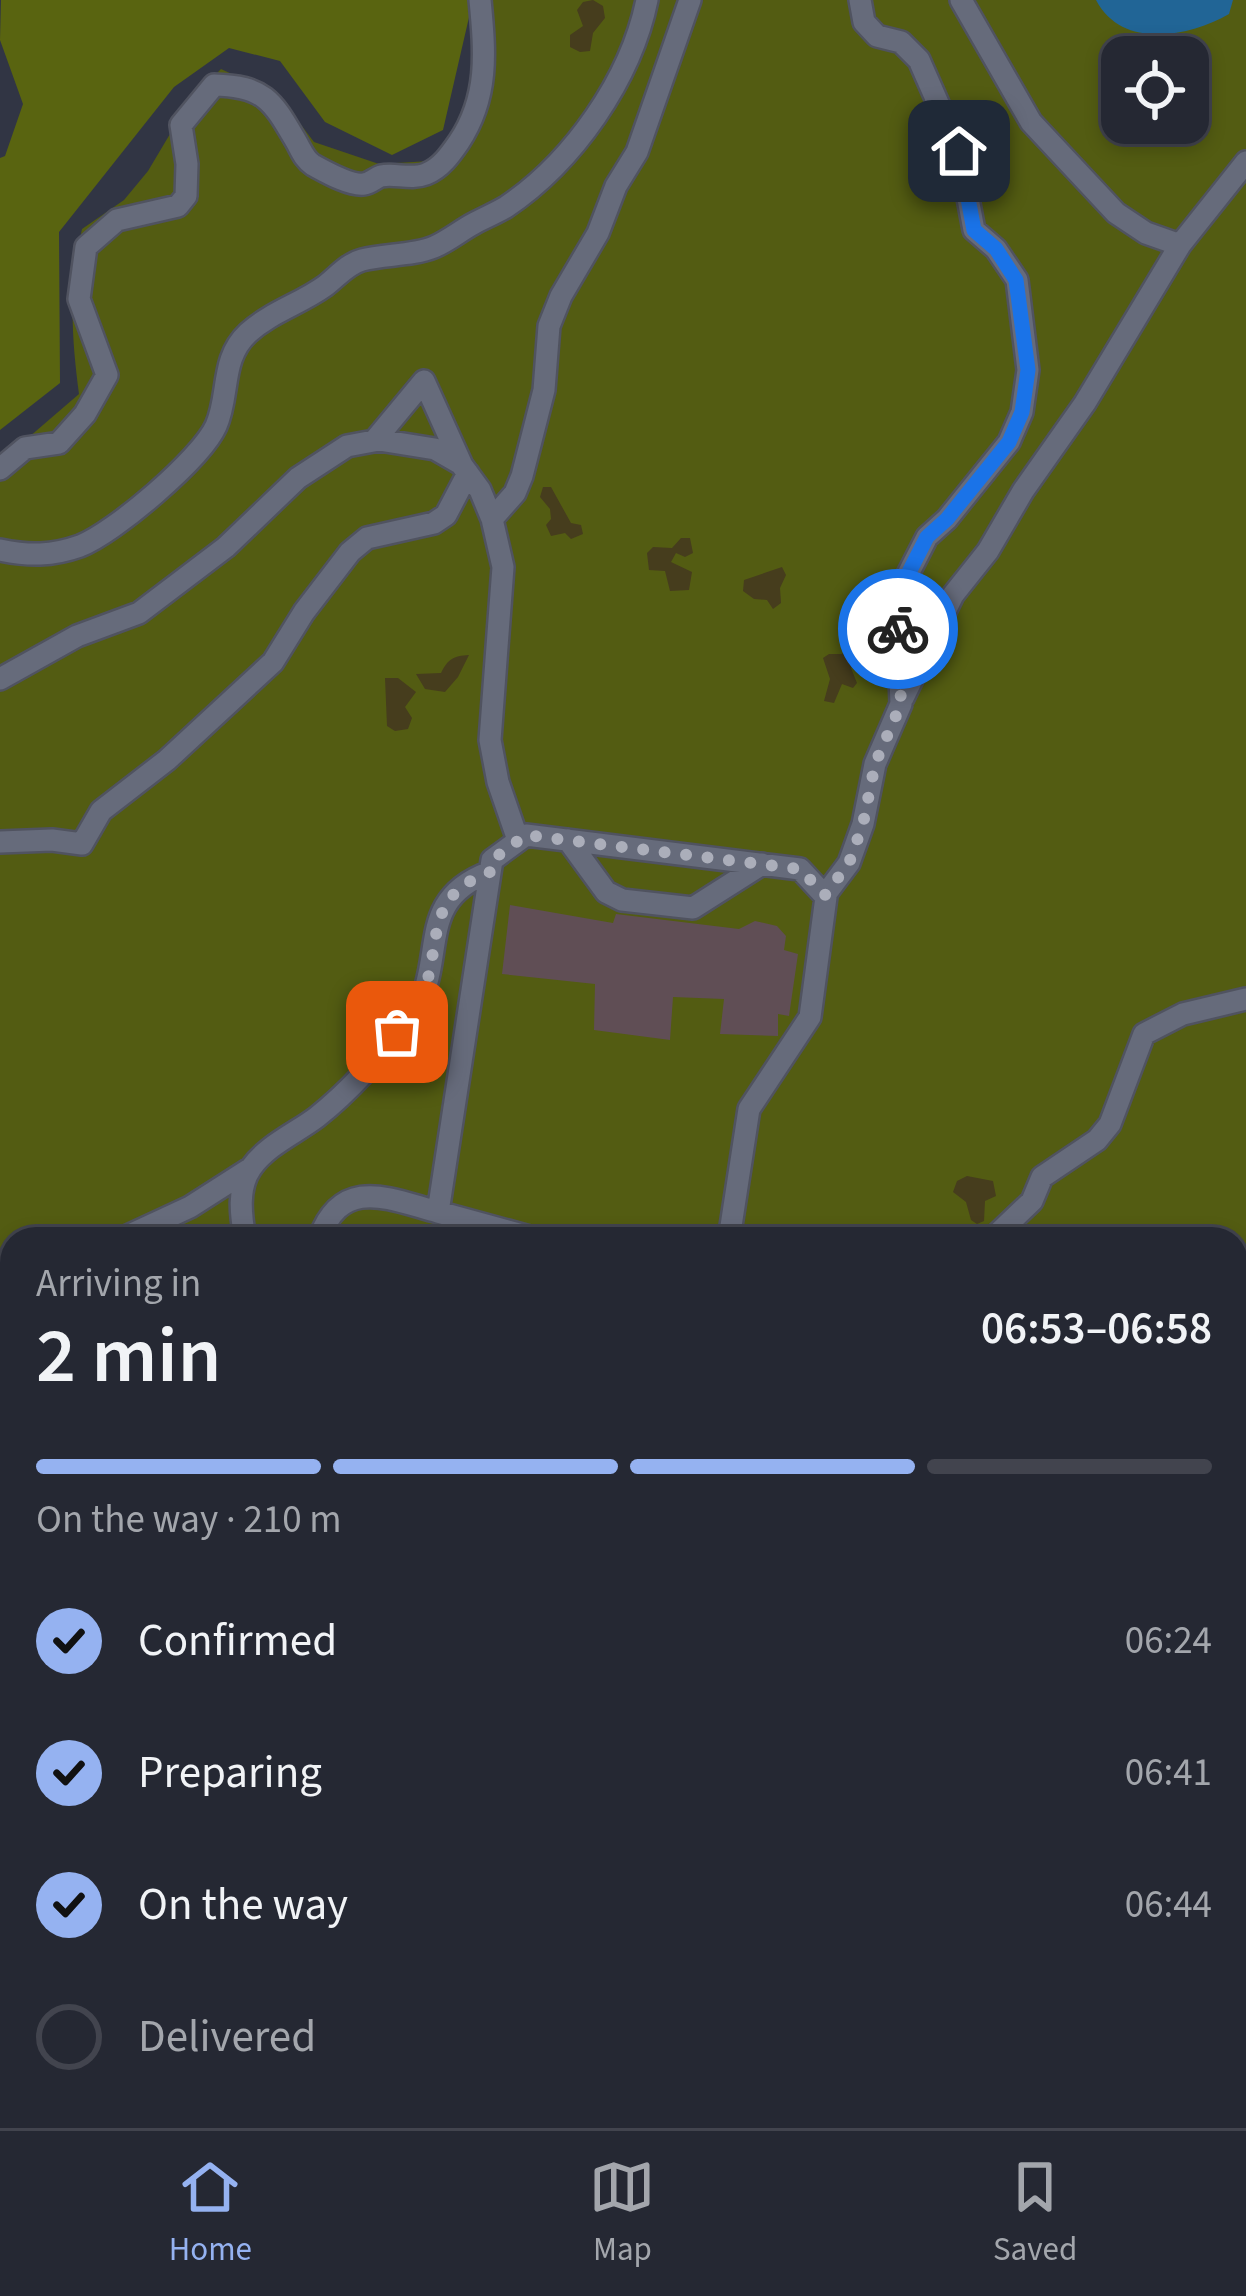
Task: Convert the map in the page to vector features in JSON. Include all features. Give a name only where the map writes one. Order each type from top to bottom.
[{"type":"street","points":[[0,469],[25,448],[59,443],[99,393],[107,375],[79,299],[86,247],[117,220],[178,206],[186,196],[181,125],[214,85],[237,86],[265,98],[280,109],[309,163],[356,184],[381,176],[427,173],[447,160],[470,125],[483,86],[480,0]]},
{"type":"street","points":[[0,550],[41,555],[85,544],[107,532],[164,486],[213,433],[225,372],[244,336],[357,261],[432,248],[506,206],[561,158],[588,125],[624,68],[647,0]]},
{"type":"street","points":[[492,519],[515,493],[522,476],[544,390],[549,326],[560,296],[637,152],[690,0]]},
{"type":"street","points":[[860,0],[865,22],[877,36],[901,42],[919,60],[959,151],[974,230],[996,249],[1016,280],[1028,370],[1022,412],[1009,442],[927,537],[905,580],[898,628],[901,704]]},
{"type":"street","points":[[961,0],[1031,122],[1116,213],[1146,233],[1180,245]]},
{"type":"street","points":[[731,1227],[749,1109],[810,1017],[825,895],[849,863],[863,824],[875,764],[953,595],[988,551],[1023,491],[1085,403],[1180,245],[1246,162]]},
{"type":"street","points":[[1222,190],[1246,186]]},
{"type":"street","points":[[375,440],[424,381],[492,519],[503,567],[490,740],[498,782],[518,840]]},
{"type":"street","points":[[0,679],[77,636],[139,613],[226,547],[318,462],[347,446],[375,440],[435,449],[465,468]]},
{"type":"street","points":[[0,842],[82,844],[101,811],[167,760],[273,662],[350,552],[367,538],[434,523],[446,514],[465,468]]},
{"type":"street","points":[[438,1213],[492,860],[526,835],[800,869],[825,895]]},
{"type":"street","points":[[568,840],[606,892],[622,899],[693,908],[762,864]]},
{"type":"street","points":[[148,1227],[190,1207],[251,1168],[318,1116],[413,1013],[426,986],[442,909],[467,880],[490,872]]},
{"type":"street","points":[[1005,1227],[1032,1201],[1042,1177],[1096,1140],[1110,1124],[1144,1034],[1183,1014],[1246,999]]},
{"type":"street","points":[[244,1227],[241,1191],[251,1168]]},
{"type":"street","points":[[326,1227],[338,1207],[378,1195],[491,1227]]},
{"type":"green space","points":[[1,0],[473,0],[443,130],[392,155],[325,122],[280,61],[229,48],[174,87],[59,232],[60,383],[0,430],[0,158],[5,156],[23,104],[0,40]]},
{"type":"green space","points":[[493,0],[1246,0],[1246,1227],[0,1227],[0,462],[79,394],[73,311],[82,229],[124,200],[148,171],[189,102],[221,69],[279,96],[314,142],[379,164],[447,160],[490,83]]},
{"type":"sand","points":[[593,0],[603,6],[605,18],[593,33],[590,51],[580,52],[570,47],[570,35],[583,26],[577,10],[583,2]]},
{"type":"sand","points":[[543,487],[551,487],[571,523],[581,525],[583,534],[571,539],[565,533],[551,536],[546,525],[550,509],[540,497]]},
{"type":"sand","points":[[681,538],[690,538],[693,553],[685,557],[676,553],[671,562],[692,572],[689,590],[670,591],[665,571],[649,570],[647,553],[653,547],[672,548]]},
{"type":"sand","points":[[782,567],[786,575],[780,588],[781,603],[773,609],[767,600],[754,599],[743,591],[744,580]]},
{"type":"sand","points":[[855,642],[862,646],[863,654],[851,668],[857,683],[853,688],[842,684],[834,703],[824,701],[830,679],[823,658],[842,654]]},
{"type":"sand","points":[[469,655],[445,692],[425,689],[416,674],[441,673],[452,659]]},
{"type":"sand","points":[[385,678],[398,678],[416,692],[405,707],[412,718],[408,729],[395,731],[387,726]]},
{"type":"sand","points":[[967,1176],[993,1181],[996,1196],[985,1201],[984,1221],[977,1224],[966,1202],[953,1192],[957,1181]]},
{"type":"water","points":[[1096,0],[1233,0],[1229,14],[1213,22],[1157,34],[1122,27]]},
{"type":"building","points":[[510,905],[613,923],[616,914],[739,929],[755,921],[777,926],[786,936],[784,950],[798,954],[789,1016],[778,1014],[778,1036],[720,1034],[724,999],[673,997],[670,1040],[594,1030],[595,984],[502,974]]},
{"type":"way so far","points":[[397,1032],[426,986],[442,909],[467,880],[490,872],[492,860],[526,835],[800,869],[825,895],[849,863],[863,824],[875,764],[901,704],[898,629]]},
{"type":"route","points":[[898,629],[905,580],[927,537],[1009,442],[1022,412],[1028,370],[1016,280],[996,249],[974,230],[959,151]]}]
